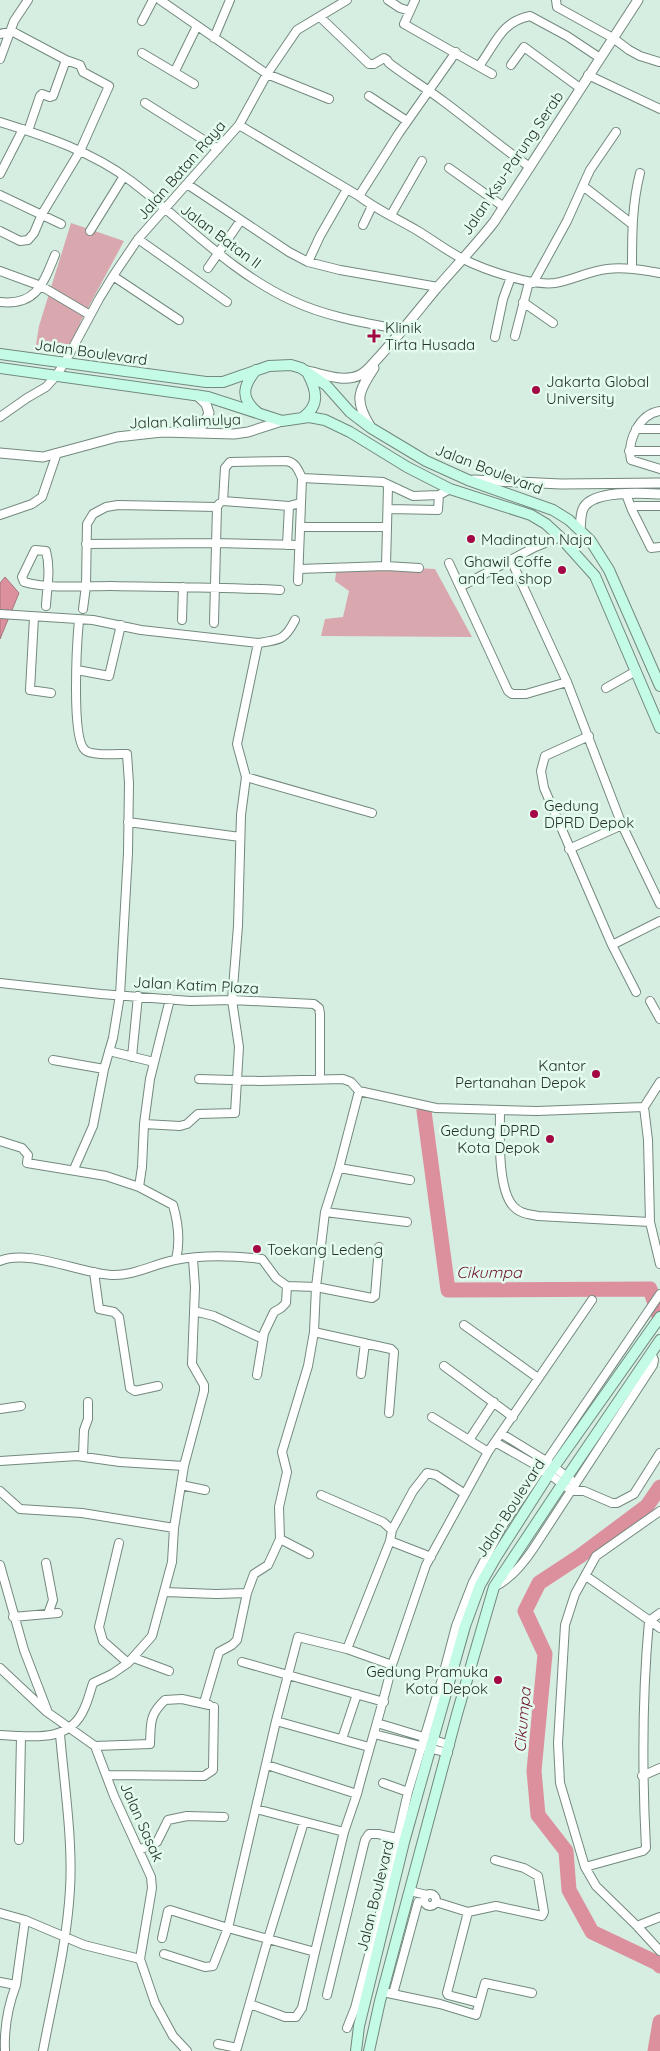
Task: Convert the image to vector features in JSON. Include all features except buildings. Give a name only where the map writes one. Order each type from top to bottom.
[{"type":"main road","name":"Jalan Boulevard","points":[[0,354],[206,382],[223,382],[256,370],[274,366],[291,365],[306,371],[331,390],[350,412],[371,428],[426,461],[468,480],[553,510],[580,530],[590,540],[609,570],[660,686]]},
{"type":"main road","name":"Jalan Boulevard","points":[[0,368],[197,395],[282,421]]},
{"type":"main road","points":[[256,370],[247,380],[245,393],[247,401],[258,413]]},
{"type":"main road","points":[[282,421],[302,418],[310,413],[316,396],[313,383],[306,371]]},
{"type":"main road","name":"Jalan Boulevard","points":[[302,418],[316,418],[350,432],[407,467],[450,489],[531,515],[546,524],[595,576],[660,728]]},
{"type":"main road","name":"Jalan Boulevard","points":[[356,2051],[359,2026],[427,1742],[480,1586],[547,1468],[643,1343],[660,1317]]},
{"type":"main road","name":"Jalan Boulevard","points":[[369,2051],[416,1899],[449,1749],[494,1587],[564,1480],[660,1340]]},
{"type":"main road","points":[[643,1343],[652,1351]]},
{"type":"street","points":[[0,60],[14,21],[28,0]]},
{"type":"street","points":[[142,21],[153,0]]},
{"type":"street","points":[[160,0],[267,74],[329,99]]},
{"type":"street","points":[[214,38],[230,0]]},
{"type":"street","name":"Jalan Batan Raya","points":[[0,417],[46,387],[55,377],[113,276],[138,239],[239,125],[267,74],[297,30],[348,0]]},
{"type":"street","points":[[388,0],[400,8],[410,11]]},
{"type":"street","points":[[415,0],[404,24],[492,74]]},
{"type":"street","points":[[556,0],[557,6],[613,38],[634,53],[659,62]]},
{"type":"street","name":"Jalan Ksu-Parung Serab","points":[[306,371],[339,378],[350,378],[359,376],[366,371],[379,357],[438,287],[478,244],[638,0]]},
{"type":"street","points":[[479,66],[503,29],[520,18],[530,16],[568,36],[600,58]]},
{"type":"street","points":[[320,17],[370,64],[374,64],[384,58],[507,152],[530,167]]},
{"type":"street","points":[[174,71],[197,26]]},
{"type":"street","points":[[0,34],[12,31],[66,60],[80,65],[83,72],[109,86],[80,151],[42,214],[34,233],[28,240],[20,241],[0,231]]},
{"type":"street","points":[[511,65],[524,47],[580,88]]},
{"type":"street","points":[[359,196],[407,121],[456,52]]},
{"type":"street","points":[[142,53],[194,84]]},
{"type":"street","points":[[0,174],[26,130],[40,96],[42,94],[50,98],[53,96],[66,60]]},
{"type":"street","points":[[588,75],[660,109]]},
{"type":"street","points":[[370,96],[407,121]]},
{"type":"street","points":[[145,104],[218,149]]},
{"type":"street","name":"Jalan Batan II","points":[[0,122],[26,130],[99,160],[124,176],[240,270],[292,301],[326,314],[403,330]]},
{"type":"street","points":[[239,125],[463,260],[511,277],[531,282],[556,282],[606,269],[632,268],[660,273]]},
{"type":"street","points":[[515,336],[523,302],[531,282],[566,221],[590,170],[616,132]]},
{"type":"street","points":[[391,215],[422,160]]},
{"type":"street","points":[[449,168],[504,207]]},
{"type":"street","points":[[632,268],[632,224],[640,173]]},
{"type":"street","points":[[90,232],[124,176]]},
{"type":"street","points":[[187,184],[289,252],[308,262],[340,270],[438,287]]},
{"type":"street","points":[[583,186],[632,224]]},
{"type":"street","points":[[308,262],[320,236],[347,189]]},
{"type":"street","points":[[0,195],[61,224]]},
{"type":"street","points":[[363,225],[372,206]]},
{"type":"street","points":[[208,268],[241,220]]},
{"type":"street","points":[[138,239],[227,302]]},
{"type":"street","points":[[0,302],[28,300],[40,286],[55,255]]},
{"type":"street","points":[[0,271],[40,286],[90,315]]},
{"type":"street","points":[[113,276],[179,320]]},
{"type":"street","points":[[494,337],[503,299],[511,277]]},
{"type":"street","points":[[523,302],[553,322]]},
{"type":"street","name":"Jalan Ksu-Parung Serab","points":[[371,428],[361,411],[359,399],[364,384],[379,357]]},
{"type":"street","points":[[182,432],[199,428],[208,419],[209,409],[197,395]]},
{"type":"street","points":[[660,411],[647,415],[636,430],[629,451],[632,460],[660,469]]},
{"type":"street","name":"Jalan Kalimulya","points":[[0,452],[43,457],[117,438],[162,432],[234,434],[248,432],[282,421]]},
{"type":"street","points":[[636,430],[660,429]]},
{"type":"street","points":[[629,451],[660,451]]},
{"type":"street","points":[[0,514],[32,504],[42,496],[57,453]]},
{"type":"street","points":[[214,623],[216,542],[224,468],[230,462],[287,461],[292,462],[297,467],[302,478],[298,581]]},
{"type":"street","points":[[302,478],[383,482],[388,486],[413,496],[438,495],[450,489]]},
{"type":"street","points":[[468,480],[561,484],[660,483]]},
{"type":"street","points":[[386,566],[389,509],[388,486]]},
{"type":"street","points":[[580,530],[583,508],[589,502],[614,494],[660,494]]},
{"type":"street","points":[[626,494],[651,548],[660,547]]},
{"type":"street","points":[[389,509],[438,510],[438,495]]},
{"type":"street","points":[[83,610],[86,586],[87,524],[93,514],[106,507],[118,505],[220,504],[289,506],[300,503]]},
{"type":"street","points":[[287,544],[289,506]]},
{"type":"street","points":[[632,510],[635,506],[660,506]]},
{"type":"street","points":[[300,527],[387,527]]},
{"type":"street","points":[[460,587],[560,537]]},
{"type":"street","points":[[86,544],[216,542],[299,546]]},
{"type":"street","points":[[46,606],[47,585],[50,565],[46,551],[40,549],[35,550],[22,577],[24,582],[32,585],[47,585],[86,586],[215,587],[280,590]]},
{"type":"street","points":[[511,560],[567,682],[622,825],[660,904]]},
{"type":"street","points":[[449,563],[508,691],[512,694],[526,694],[567,682]]},
{"type":"street","points":[[299,569],[386,566],[419,568]]},
{"type":"street","points":[[182,620],[184,587]]},
{"type":"street","points":[[0,614],[79,620],[182,635],[258,643],[278,641],[286,636],[295,620]]},
{"type":"street","points":[[34,616],[30,690],[52,693]]},
{"type":"street","points":[[74,1169],[93,1126],[120,995],[128,853],[129,783],[127,754],[89,753],[84,749],[80,741],[77,670],[79,620]]},
{"type":"street","points":[[77,670],[109,676],[120,625]]},
{"type":"street","points":[[144,1124],[180,1126],[187,1124],[198,1114],[235,1113],[239,1046],[232,1000],[238,926],[240,837],[246,777],[237,744],[258,643]]},
{"type":"street","points":[[606,688],[636,672]]},
{"type":"street","points":[[589,736],[545,756],[542,763],[541,780],[569,849],[612,945],[636,992]]},
{"type":"street","points":[[246,777],[372,813]]},
{"type":"street","points":[[128,822],[240,837]]},
{"type":"street","points":[[569,849],[622,825]]},
{"type":"street","points":[[612,945],[660,921]]},
{"type":"street","name":"Jalan Katim Plaza","points":[[0,983],[170,999],[314,1004],[319,1008],[320,1078]]},
{"type":"street","points":[[132,1057],[138,996]]},
{"type":"street","points":[[139,1187],[144,1124],[154,1062],[170,999]]},
{"type":"street","points":[[650,1001],[660,1019]]},
{"type":"street","points":[[109,1052],[154,1062]]},
{"type":"street","points":[[53,1060],[104,1069]]},
{"type":"street","points":[[199,1079],[236,1081],[343,1079],[351,1082],[358,1091],[436,1108],[612,1110],[644,1107]]},
{"type":"street","points":[[660,1082],[644,1107],[648,1140],[650,1222],[660,1264]]},
{"type":"street","points":[[204,1703],[219,1652],[232,1646],[237,1640],[247,1594],[254,1574],[268,1565],[280,1538],[279,1507],[288,1472],[282,1452],[308,1366],[314,1332],[316,1287],[325,1212],[339,1168],[358,1091]]},
{"type":"street","points":[[500,1110],[500,1150],[504,1186],[513,1205],[521,1213],[538,1216],[650,1222]]},
{"type":"street","points":[[0,1141],[22,1148],[28,1155],[27,1163],[74,1169],[106,1176],[139,1187],[172,1206],[176,1217],[178,1252],[176,1260]]},
{"type":"street","points":[[339,1168],[410,1180]]},
{"type":"street","points":[[325,1212],[407,1222]]},
{"type":"street","points":[[0,1260],[8,1258],[45,1260],[112,1275],[125,1274],[176,1260],[242,1257],[262,1260],[276,1278],[288,1286],[316,1287],[372,1298],[375,1296],[379,1247]]},
{"type":"street","points":[[0,1735],[40,1736],[60,1734],[69,1728],[84,1711],[93,1683],[112,1674],[131,1660],[152,1636],[172,1562],[174,1528],[184,1466],[204,1391],[204,1384],[192,1364],[193,1259]]},
{"type":"street","points":[[94,1272],[99,1309],[114,1312],[118,1317],[130,1388],[135,1391],[158,1386]]},
{"type":"street","points":[[257,1376],[263,1339],[269,1320],[274,1312],[286,1303],[288,1286]]},
{"type":"street","points":[[547,1468],[660,1294]]},
{"type":"street","points":[[250,2004],[285,2017],[296,2017],[302,2008],[344,1832],[384,1702],[392,1666],[430,1557],[488,1452],[592,1300]]},
{"type":"street","points":[[194,1311],[214,1316],[263,1339]]},
{"type":"street","points":[[464,1325],[538,1378]]},
{"type":"street","points":[[314,1332],[391,1349],[394,1352],[389,1413]]},
{"type":"street","points":[[361,1374],[365,1343]]},
{"type":"street","points":[[494,1587],[504,1583],[523,1564],[653,1366],[652,1351]]},
{"type":"street","points":[[444,1366],[513,1417]]},
{"type":"street","points":[[83,1456],[84,1430],[88,1420],[88,1402]]},
{"type":"street","points":[[469,1440],[494,1402]]},
{"type":"street","points":[[0,1409],[21,1406]]},
{"type":"street","points":[[432,1417],[488,1452]]},
{"type":"street","points":[[502,1434],[524,1448],[547,1468],[574,1487],[612,1503],[634,1494],[660,1454]]},
{"type":"street","points":[[495,1442],[519,1456],[547,1468]]},
{"type":"street","points":[[519,1456],[524,1448]]},
{"type":"street","points":[[0,1461],[83,1456],[120,1462],[184,1466]]},
{"type":"street","points":[[347,1649],[390,1540],[392,1530],[413,1491],[426,1473],[436,1475],[465,1494]]},
{"type":"street","points":[[181,1485],[205,1490]]},
{"type":"street","points":[[0,1492],[20,1509],[24,1510],[82,1513],[174,1528]]},
{"type":"street","points":[[321,1495],[383,1522],[392,1530]]},
{"type":"street","points":[[660,1511],[596,1556],[575,1594],[565,1625],[558,1743],[560,1783],[585,1867],[596,1886],[660,1951]]},
{"type":"street","points":[[280,1538],[308,1554]]},
{"type":"street","points":[[390,1540],[430,1557]]},
{"type":"street","points":[[119,1543],[99,1627],[104,1641],[131,1660],[170,1671]]},
{"type":"street","points":[[46,1563],[53,1600],[48,1614]]},
{"type":"street","points":[[0,1565],[13,1617],[47,1712]]},
{"type":"street","points":[[586,1576],[660,1628]]},
{"type":"street","points":[[165,1592],[247,1594]]},
{"type":"street","points":[[13,1617],[58,1613]]},
{"type":"street","points":[[585,1867],[645,1850],[642,1776],[643,1684],[649,1621],[660,1613]]},
{"type":"street","points":[[164,1954],[205,1967],[213,1966],[228,1928],[276,1721],[298,1637],[317,1640],[347,1649],[392,1666]]},
{"type":"street","points":[[242,1662],[384,1702]]},
{"type":"street","points":[[0,1668],[47,1712],[95,1746],[150,1744],[152,1717],[155,1710],[165,1700],[182,1700],[217,1707],[213,1770],[204,1776],[108,1775]]},
{"type":"street","points":[[342,1739],[357,1694]]},
{"type":"street","points":[[276,1721],[369,1747]]},
{"type":"street","points":[[377,1723],[398,1728],[427,1742],[449,1749]]},
{"type":"street","points":[[395,1740],[398,1728]]},
{"type":"street","points":[[43,2051],[66,1936],[71,1887],[60,1734]]},
{"type":"street","points":[[374,1734],[395,1740],[427,1742]]},
{"type":"street","points":[[19,1840],[21,1736]]},
{"type":"street","points":[[347,2028],[355,2008],[383,1902],[408,1792],[427,1742]]},
{"type":"street","name":"Jalan Sasak","points":[[95,1746],[108,1775],[114,1796],[151,1877],[152,1888],[140,1959],[155,2003],[174,2036],[186,2051]]},
{"type":"street","points":[[267,1765],[357,1794]]},
{"type":"street","points":[[642,1776],[660,1768]]},
{"type":"street","points":[[383,1783],[408,1792]]},
{"type":"street","points":[[256,1809],[344,1832]]},
{"type":"street","points":[[139,1850],[157,1842],[168,1820],[187,1816],[224,1817]]},
{"type":"street","points":[[218,2044],[241,2050],[250,2004],[304,1822]]},
{"type":"street","points":[[327,1995],[365,1840],[369,1834],[397,1838]]},
{"type":"street","points":[[436,1902],[468,1912],[496,1906],[542,1916],[544,1914],[538,1876],[524,1868],[495,1860]]},
{"type":"street","points":[[416,1899],[427,1895],[434,1896],[436,1902]]},
{"type":"street","points":[[416,1899],[424,1899],[427,1895]]},
{"type":"street","points":[[416,1899],[431,1906],[436,1902]]},
{"type":"street","points":[[162,1938],[168,1911],[170,1910],[316,1952]]},
{"type":"street","points":[[468,1912],[447,1993],[448,1995],[475,2002]]},
{"type":"street","points":[[0,1913],[25,1920],[84,1945],[140,1959]]},
{"type":"street","points":[[637,1926],[660,1917]]},
{"type":"street","points":[[4,2051],[9,2004],[16,1984],[25,1920]]},
{"type":"street","points":[[0,1982],[16,1984]]},
{"type":"street","points":[[388,1993],[440,2004],[476,2015],[485,1983],[532,1993]]},
{"type":"shaded area","points":[[71,223],[124,241],[81,321],[70,354],[36,345],[39,326]]},
{"type":"shaded area","points":[[337,564],[435,569],[472,637],[321,636],[325,619],[343,617],[349,591],[335,581]]},
{"type":"shaded area","points":[[5,577],[19,593],[0,639],[0,583]]},
{"type":"waterway","name":"Cikumpa","points":[[424,1111],[448,1290],[650,1289],[660,1319]]},
{"type":"waterway","name":"Cikumpa","points":[[660,1487],[647,1506],[580,1556],[539,1583],[525,1611],[545,1654],[534,1771],[538,1815],[566,1851],[569,1890],[592,1932],[660,1966]]},
{"type":"waterway","name":"Cikumpa","points":[[655,2051],[660,2022]]},
{"type":"place","name":"Klinik Tirta Husada","points":[[374,336]]},
{"type":"place","name":"Jakarta Global University","points":[[536,390]]},
{"type":"place","name":"Madinatun Naja","points":[[471,539]]},
{"type":"place","name":"Ghawil Coffe and Tea shop","points":[[562,570]]},
{"type":"place","name":"Gedung DPRD Depok","points":[[534,814]]},
{"type":"place","name":"Kantor Pertanahan Depok","points":[[596,1074]]},
{"type":"place","name":"Gedung DPRD Kota Depok","points":[[550,1139]]},
{"type":"place","name":"Toekang Ledeng","points":[[257,1249]]},
{"type":"place","name":"Gedung Pramuka Kota Depok","points":[[498,1680]]}]
